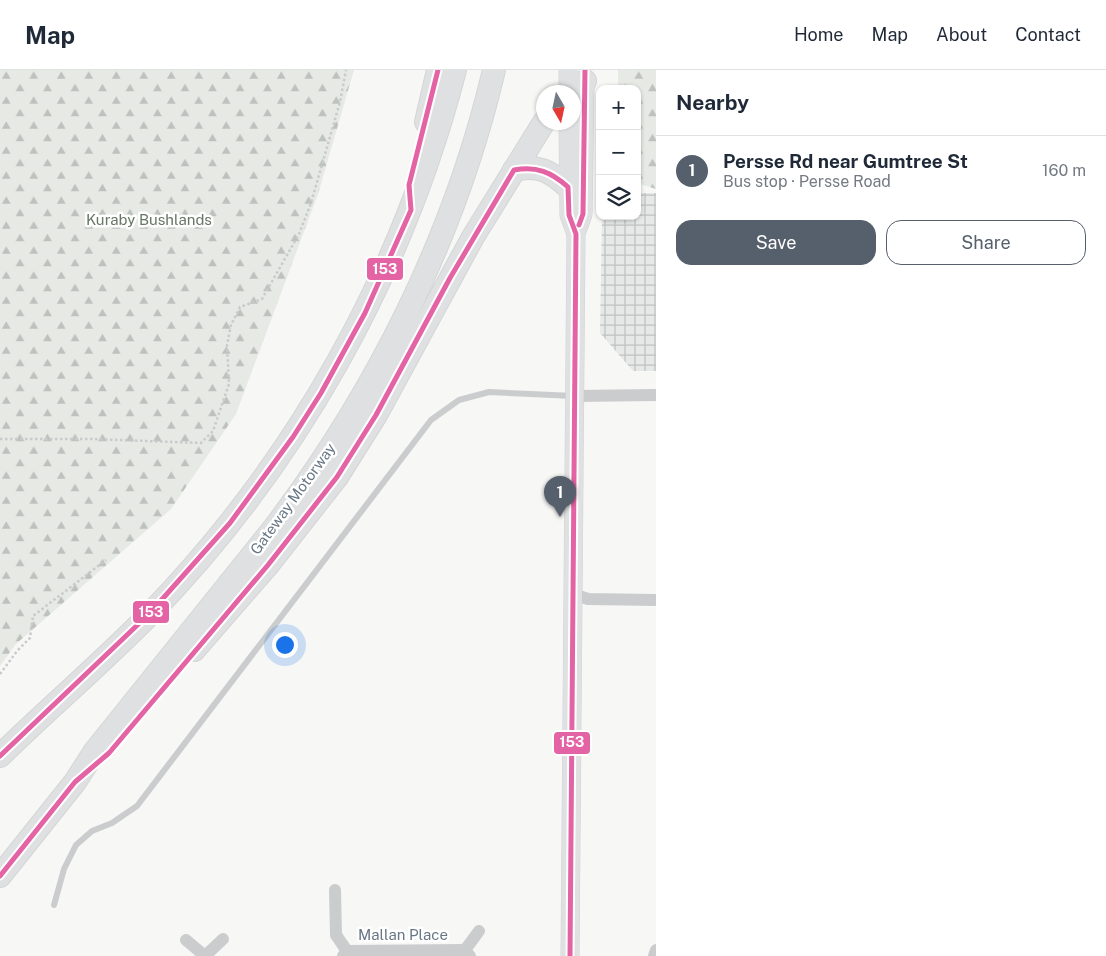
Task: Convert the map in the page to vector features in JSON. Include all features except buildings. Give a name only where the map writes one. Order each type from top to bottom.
[{"type":"highway","points":[[411,210],[409,185],[438,70]]},
{"type":"highway","points":[[0,756],[149,614],[230,523],[293,437],[321,393],[365,313],[411,210],[439,126],[455,70]]},
{"type":"highway","name":"Gateway Motorway","points":[[0,876],[75,782],[95,752],[286,513],[356,407],[407,312],[442,231],[471,151],[494,70]]},
{"type":"highway","points":[[75,782],[109,753],[268,565],[337,476],[376,415],[450,278],[539,130]]},
{"type":"highway","points":[[514,170],[529,167],[543,168],[568,187]]},
{"type":"street","points":[[570,956],[576,234],[582,214],[576,83]]},
{"type":"street","points":[[568,130],[569,215],[576,234]]},
{"type":"street","points":[[575,396],[656,395]]},
{"type":"street","points":[[573,594],[588,599],[656,600]]},
{"type":"street","points":[[335,890],[336,936],[345,954]]},
{"type":"street","name":"Mallan Place","points":[[345,954],[467,953],[479,931]]},
{"type":"street","points":[[186,940],[205,956],[223,939]]},
{"type":"street","points":[[654,956],[656,950]]},
{"type":"lane","points":[[54,905],[64,869],[76,845],[92,831],[112,822],[137,806],[431,420],[459,400],[489,392],[575,396]]},
{"type":"path","points":[[0,439],[92,439],[201,443],[213,431],[229,384],[227,345],[231,325],[240,307],[262,299],[300,234],[338,111],[346,70]]},
{"type":"path","points":[[0,674],[17,650],[30,638],[33,616],[106,560]]},
{"type":"shaded area","points":[[641,193],[656,193],[656,371],[633,371],[600,333],[602,220],[641,220]]},
{"type":"green space","name":"Kuraby Bushlands","points":[[0,70],[354,70],[318,194],[236,414],[171,509],[16,644],[0,666]]},
{"type":"green space","points":[[618,70],[656,70],[656,189],[641,184],[641,85],[618,85]]},
{"type":"transit line","name":"153","points":[[0,756],[149,614],[230,523],[293,437],[321,393],[365,313],[411,210],[409,185],[438,70]]},
{"type":"transit line","name":"153","points":[[579,225],[583,214],[585,70]]},
{"type":"transit line","name":"153","points":[[0,876],[75,782],[109,753],[268,565],[337,477],[376,415],[450,278],[514,170],[530,169],[550,174],[568,187],[569,215],[576,234],[570,956]]},
{"type":"place","name":"Persse Rd near Gumtree St","points":[[560,517]]}]
